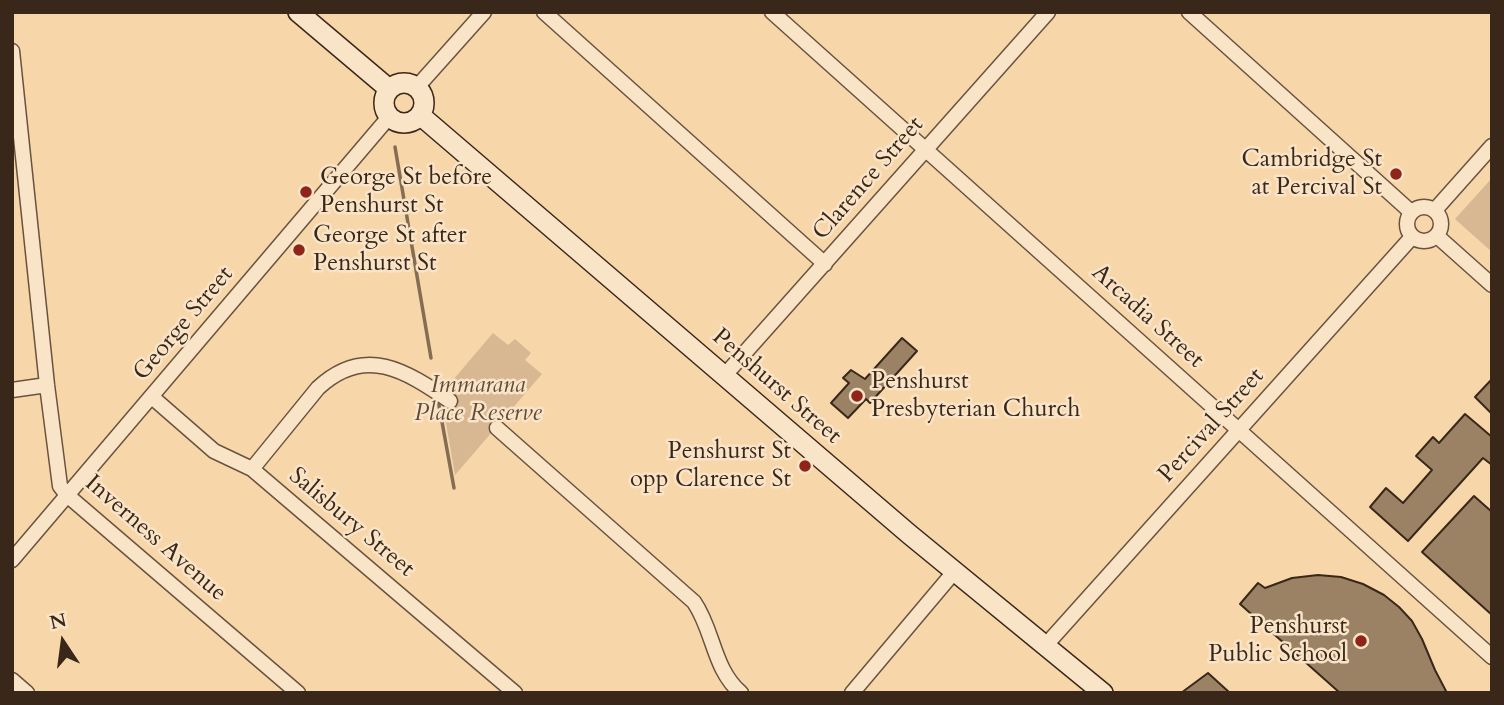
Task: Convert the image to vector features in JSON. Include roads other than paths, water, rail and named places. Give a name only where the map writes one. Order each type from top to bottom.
[{"type":"main road","points":[[298,12],[388,89]]},
{"type":"main road","points":[[405,82],[417,87],[424,97],[420,115],[415,120],[401,123],[389,117],[384,106],[388,89],[405,82]]},
{"type":"main road","name":"Penshurst Street","points":[[420,115],[954,572],[1103,693]]},
{"type":"street","points":[[417,87],[484,12]]},
{"type":"street","points":[[544,12],[825,264]]},
{"type":"street","name":"Arcadia Street","points":[[772,12],[1492,657]]},
{"type":"street","name":"Clarence Street","points":[[725,375],[1048,12]]},
{"type":"street","points":[[1189,12],[1411,212]]},
{"type":"street","name":"Inverness Avenue","points":[[12,51],[58,481],[67,495],[298,693]]},
{"type":"street","name":"George Street","points":[[12,560],[389,117]]},
{"type":"street","points":[[1435,210],[1492,146]]},
{"type":"street","points":[[1420,207],[1435,210],[1441,220],[1437,236],[1428,241],[1412,237],[1407,228],[1411,212],[1420,207]]},
{"type":"street","points":[[1437,236],[1492,285]]},
{"type":"street","name":"Percival Street","points":[[1045,646],[1412,237]]},
{"type":"street","points":[[252,470],[318,388],[346,369],[369,366],[395,368],[410,374],[450,401]]},
{"type":"street","points":[[12,390],[47,385]]},
{"type":"street","name":"Salisbury Street","points":[[152,397],[214,451],[252,470],[515,693]]},
{"type":"street","points":[[497,428],[694,602],[724,672],[741,693]]},
{"type":"street","points":[[852,693],[954,572]]},
{"type":"street","points":[[12,680],[27,693]]},
{"type":"waterway","points":[[395,147],[431,358]]},
{"type":"waterway","points":[[438,400],[454,488]]},
{"type":"place","name":"Cambridge St at Percival St","points":[[1396,174]]},
{"type":"place","name":"George St before Penshurst St","points":[[306,192]]},
{"type":"place","name":"George St after Penshurst St","points":[[299,250]]},
{"type":"place","name":"Penshurst Presbyterian Church","points":[[857,396]]},
{"type":"place","name":"Penshurst St opp Clarence St","points":[[805,466]]},
{"type":"place","name":"Penshurst Public School","points":[[1361,641]]},
{"type":"park label","name":"Immarana Place Reserve","points":[[478,400]]}]
